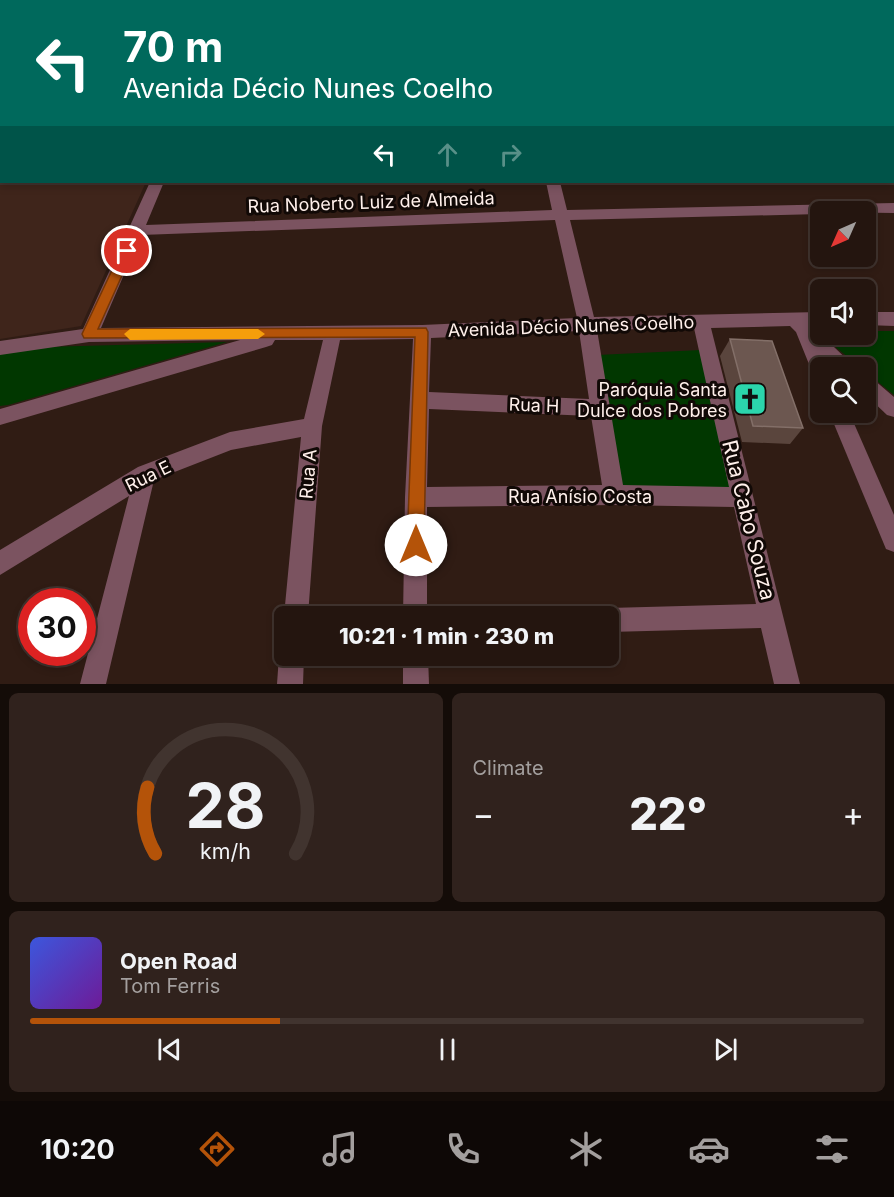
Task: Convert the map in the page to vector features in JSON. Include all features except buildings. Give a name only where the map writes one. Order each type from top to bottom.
[{"type":"street","points":[[89,334],[157,183]]},
{"type":"street","points":[[553,183],[587,324],[614,495]]},
{"type":"street","name":"Rua Noberto Luiz de Almeida","points":[[136,230],[560,215],[894,208]]},
{"type":"street","points":[[876,319],[894,319]]},
{"type":"street","name":"Avenida Décio Nunes Coelho","points":[[285,334],[422,332],[587,324],[701,322],[798,324],[810,321]]},
{"type":"street","name":"Rua Cabo Souza","points":[[701,322],[788,684]]},
{"type":"street","points":[[798,324],[835,357]]},
{"type":"street","points":[[798,324],[814,357]]},
{"type":"street","points":[[416,606],[416,497],[422,332]]},
{"type":"street","name":"Rua A","points":[[297,606],[312,426],[333,333]]},
{"type":"street","points":[[0,348],[89,334],[285,334]]},
{"type":"street","points":[[0,417],[285,334]]},
{"type":"street","points":[[876,393],[894,409]]},
{"type":"street","name":"Rua H","points":[[419,400],[600,408]]},
{"type":"street","points":[[844,423],[894,541]]},
{"type":"street","name":"Rua E","points":[[0,563],[145,474],[230,441],[312,426]]},
{"type":"street","points":[[93,684],[145,474]]},
{"type":"street","name":"Rua Anísio Costa","points":[[416,497],[614,495],[744,497]]},
{"type":"street","points":[[619,620],[772,616]]},
{"type":"street","points":[[290,684],[291,666]]},
{"type":"street","points":[[416,666],[416,684]]},
{"type":"shaded area","points":[[0,183],[146,183],[81,326],[0,339]]},
{"type":"green space","points":[[876,331],[894,331],[894,395],[876,380],[876,357],[848,357],[833,345],[876,345]]},
{"type":"green space","points":[[227,342],[0,406],[0,351],[8,348]]},
{"type":"green space","points":[[701,350],[734,491],[622,486],[597,355]]},
{"type":"slow traffic","points":[[130,334],[258,334]]},
{"type":"place","name":"Paróquia Santa Dulce dos Pobres","points":[[750,399]]},
{"type":"route","points":[[127,251],[89,334],[422,332],[416,545]]}]
